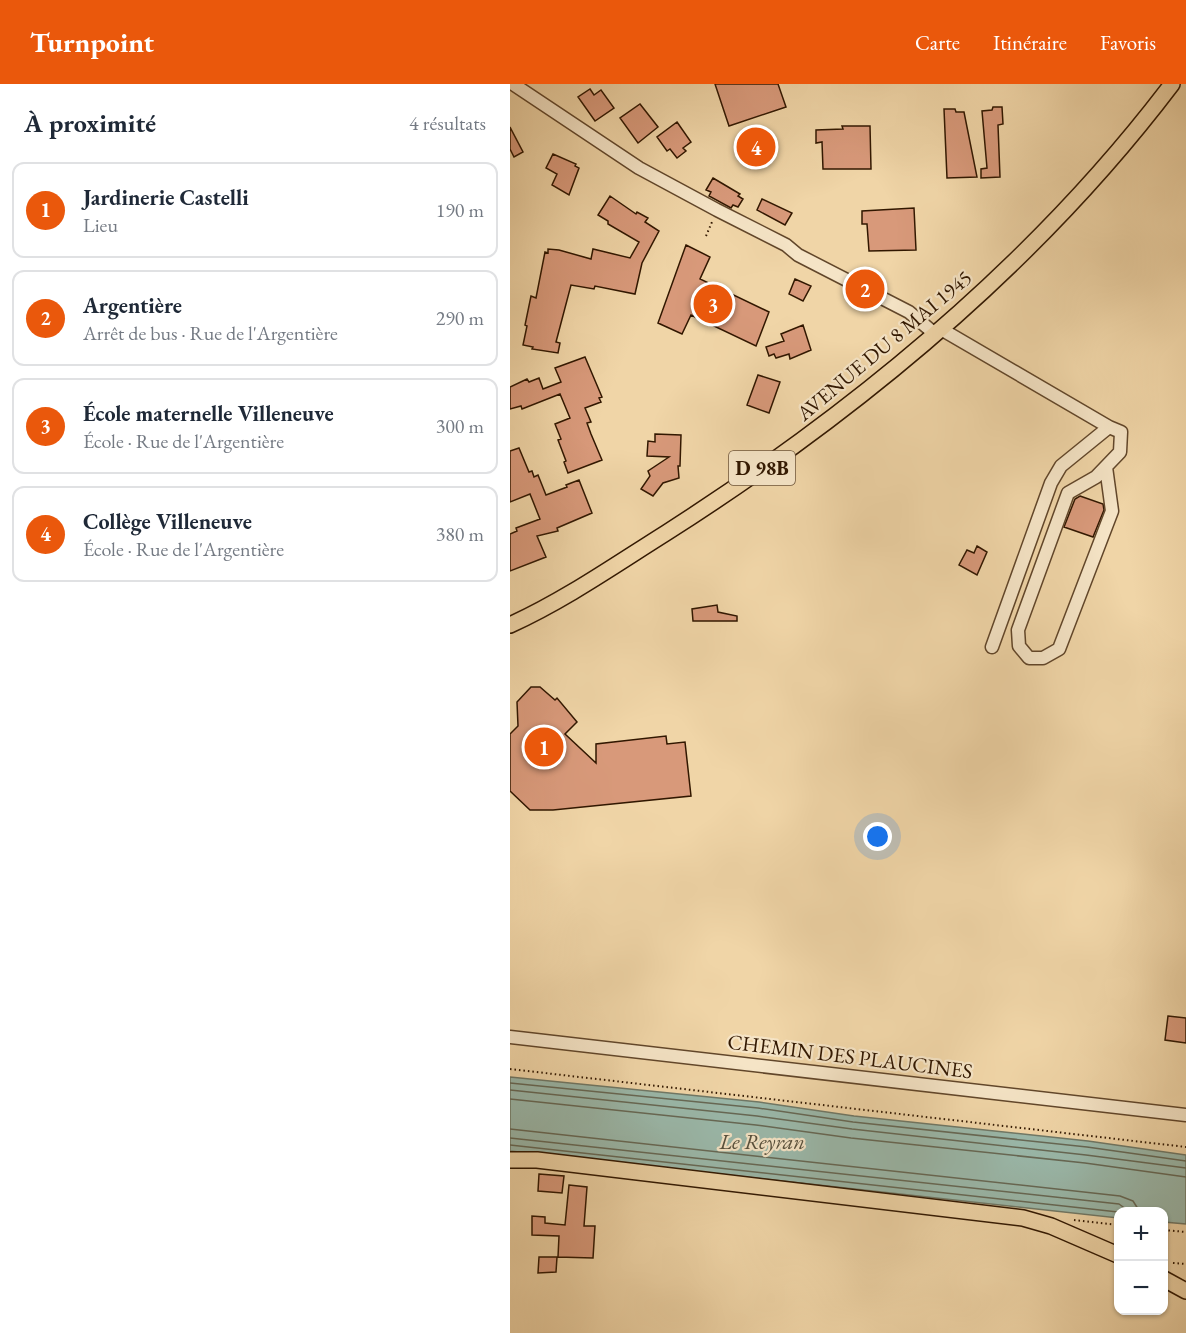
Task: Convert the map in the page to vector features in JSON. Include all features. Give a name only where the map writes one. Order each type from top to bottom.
[{"type":"main road","name":"AVENUE DU 8 MAI 1945","points":[[510,636],[524,629],[580,588],[709,505],[839,413],[938,332],[983,291],[1065,209],[1172,84]]},
{"type":"main road","name":"AVENUE DU 8 MAI 1945","points":[[510,625],[580,588]]},
{"type":"main road","points":[[510,1160],[537,1160],[1011,1217],[1051,1226],[1114,1253]]},
{"type":"main road","points":[[1168,1281],[1186,1291]]},
{"type":"street","points":[[513,84],[639,168],[786,245],[798,255],[909,312],[938,332],[1121,432],[1120,452],[1096,477],[1068,493],[1018,630],[1019,646],[1029,658],[1043,658],[1059,649],[1112,511],[1106,467]]},
{"type":"street","points":[[639,168],[667,191],[713,218],[782,252],[798,255]]},
{"type":"street","points":[[992,647],[1051,483],[1061,466],[1109,427]]},
{"type":"street","name":"CHEMIN DES PLAUCINES","points":[[510,1037],[1186,1115]]},
{"type":"path","points":[[706,236],[713,218]]},
{"type":"path","points":[[510,1069],[1186,1147]]},
{"type":"path","points":[[1051,1226],[1062,1220],[1114,1225]]},
{"type":"path","points":[[1168,1230],[1186,1232]]},
{"type":"path","points":[[1173,1263],[1186,1264]]},
{"type":"water","name":"Le Reyran","points":[[510,1077],[759,1102],[854,1116],[1088,1141],[1186,1155],[1186,1224],[1168,1222],[1168,1207],[1114,1207],[1114,1218],[510,1151]]},
{"type":"building","points":[[715,84],[778,84],[786,107],[729,126]]},
{"type":"building","points":[[590,89],[594,95],[601,90],[614,108],[595,121],[578,97]]},
{"type":"building","points":[[640,104],[658,127],[638,143],[620,118]]},
{"type":"building","points":[[993,107],[1002,107],[1003,124],[998,125],[1000,177],[981,178],[981,169],[987,168],[982,111],[992,110]]},
{"type":"building","points":[[944,109],[964,112],[977,177],[947,178]]},
{"type":"building","points":[[677,122],[691,142],[683,148],[686,151],[677,158],[670,149],[667,151],[657,137]]},
{"type":"building","points":[[842,126],[870,126],[871,169],[823,169],[822,142],[816,143],[816,130],[843,129]]},
{"type":"building","points":[[510,127],[523,152],[514,157],[510,149]]},
{"type":"building","points":[[553,154],[576,164],[575,166],[579,168],[569,195],[552,185],[557,174],[546,168]]},
{"type":"building","points":[[713,178],[740,194],[738,196],[743,199],[738,207],[733,205],[731,208],[709,196],[711,192],[706,190]]},
{"type":"building","points":[[610,196],[636,214],[637,212],[648,218],[645,222],[659,231],[642,263],[635,294],[595,286],[594,289],[571,285],[556,342],[560,343],[558,353],[532,349],[533,347],[523,345],[531,296],[536,298],[545,252],[548,253],[548,249],[591,259],[593,249],[630,258],[639,242],[608,224],[608,221],[598,215]]},
{"type":"building","points":[[762,199],[792,213],[785,225],[757,210]]},
{"type":"building","points":[[914,208],[916,250],[869,251],[867,224],[862,224],[862,211]]},
{"type":"building","points":[[686,245],[710,257],[700,279],[769,312],[756,346],[691,315],[682,334],[658,323]]},
{"type":"building","points":[[795,279],[811,286],[803,301],[789,294]]},
{"type":"building","points":[[803,325],[811,350],[790,359],[789,354],[776,358],[774,354],[769,356],[766,347],[784,341],[781,334]]},
{"type":"building","points":[[585,357],[602,397],[599,398],[601,402],[585,408],[591,422],[587,423],[602,460],[568,473],[558,440],[561,439],[555,424],[570,418],[560,394],[522,409],[521,406],[510,409],[510,387],[527,379],[529,382],[539,378],[543,389],[561,382],[555,368]]},
{"type":"building","points":[[758,375],[780,382],[769,413],[747,405]]},
{"type":"building","points":[[655,434],[681,435],[680,466],[678,466],[679,478],[663,483],[653,496],[641,489],[650,476],[648,471],[669,457],[647,456],[648,441],[655,442]]},
{"type":"building","points":[[519,448],[529,472],[532,471],[534,477],[538,475],[546,495],[579,480],[592,513],[557,528],[558,531],[537,536],[546,557],[510,571],[510,534],[517,531],[516,528],[540,519],[530,494],[510,502],[510,451]]},
{"type":"building","points":[[1080,496],[1103,504],[1104,510],[1093,537],[1064,527],[1075,499]]},
{"type":"building","points":[[977,546],[987,552],[977,575],[959,565],[967,550],[974,553]]},
{"type":"building","points":[[717,605],[718,612],[737,616],[737,621],[693,621],[692,609]]},
{"type":"building","points":[[531,687],[540,687],[555,700],[557,698],[577,722],[565,734],[596,763],[596,744],[666,736],[667,744],[685,742],[691,796],[553,810],[530,810],[510,791],[510,734],[518,726],[517,702]]},
{"type":"building","points":[[1168,1016],[1186,1018],[1186,1043],[1165,1040]]},
{"type":"building","points":[[539,1174],[564,1176],[562,1193],[538,1191]]},
{"type":"building","points":[[569,1185],[587,1187],[584,1226],[595,1226],[593,1258],[558,1257],[559,1236],[532,1235],[532,1216],[545,1217],[545,1223],[565,1225]]},
{"type":"building","points":[[539,1257],[557,1257],[556,1272],[538,1273]]},
{"type":"place","name":"Collège Villeneuve","points":[[756,147]]},
{"type":"place","name":"Argentière","points":[[865,289]]},
{"type":"place","name":"École maternelle Villeneuve","points":[[713,304]]},
{"type":"place","name":"Jardinerie Castelli","points":[[544,747]]}]
